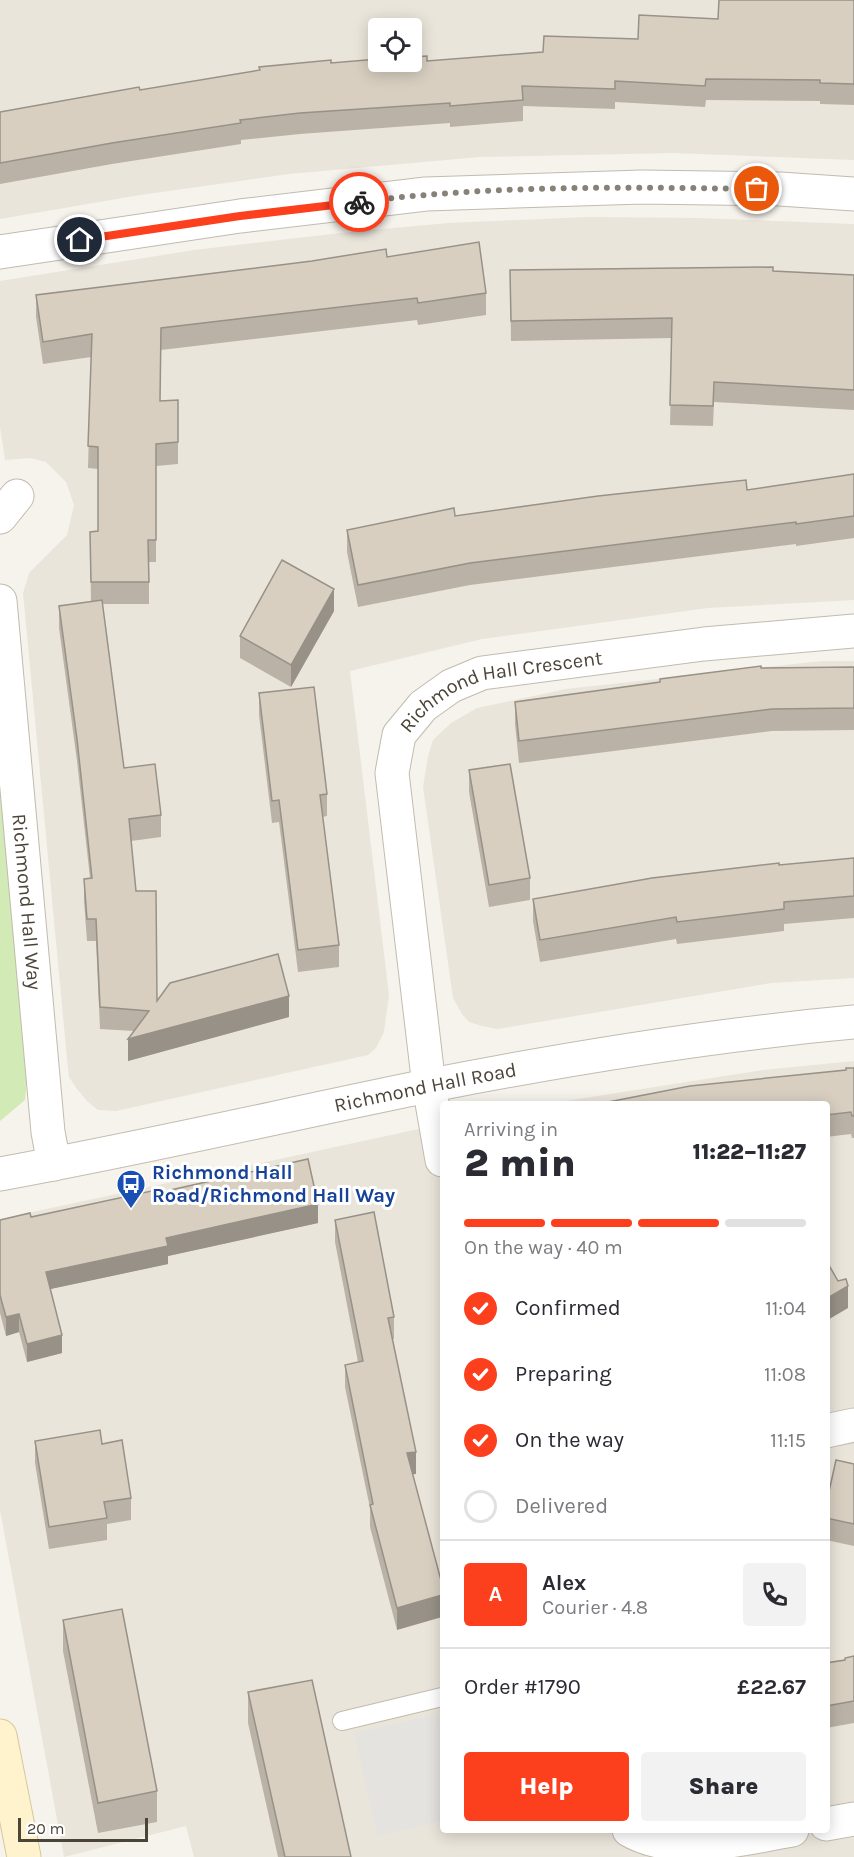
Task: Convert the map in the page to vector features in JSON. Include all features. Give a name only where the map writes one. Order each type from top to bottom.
[{"type":"main road","points":[[0,1736],[24,1857]]},
{"type":"street","points":[[0,252],[231,218],[426,194],[642,187],[789,190],[854,194]]},
{"type":"street","name":"Richmond Hall Way","points":[[0,601],[48,1132],[54,1164]]},
{"type":"street","name":"Richmond Hall Crescent","points":[[440,1149],[429,1086],[392,773],[399,735],[423,706],[451,686],[482,673],[704,644],[854,631]]},
{"type":"street","name":"Richmond Hall Road","points":[[0,1174],[429,1086],[578,1058],[754,1031],[854,1022]]},
{"type":"street","points":[[830,1430],[854,1425]]},
{"type":"street","points":[[830,1823],[854,1819]]},
{"type":"street","points":[[634,1833],[643,1838],[682,1845],[722,1843],[776,1833]]},
{"type":"lane","points":[[342,1720],[440,1697]]},
{"type":"shaded area","points":[[0,0],[854,0],[854,160],[674,153],[480,157],[289,174],[140,195],[0,219]]},
{"type":"shaded area","points":[[587,217],[699,218],[854,224],[854,600],[708,608],[482,639],[350,671],[389,995],[384,1032],[376,1048],[368,1055],[116,1111],[98,1110],[87,1101],[69,1077],[23,593],[29,573],[67,535],[74,505],[66,482],[46,462],[30,458],[5,460],[0,427],[0,281],[194,250],[349,232],[448,223]]},
{"type":"shaded area","points":[[822,661],[854,661],[854,978],[771,983],[498,1029],[469,1022],[453,998],[423,787],[433,740],[451,723],[477,708],[566,689]]},
{"type":"shaded area","points":[[854,1061],[854,1857],[194,1857],[186,1826],[64,1857],[0,1510],[0,1219],[440,1124],[440,1833],[830,1833],[830,1101],[565,1101],[763,1070]]},
{"type":"shaded area","points":[[438,1714],[440,1724],[440,1822],[378,1837],[354,1733]]},
{"type":"green space","points":[[0,782],[28,1070],[25,1100],[0,1121]]},
{"type":"building","points":[[719,0],[854,0],[854,84],[820,83],[820,80],[706,79],[705,86],[615,81],[615,89],[522,86],[523,100],[300,113],[240,120],[241,123],[0,163],[0,112],[139,87],[140,90],[260,70],[259,67],[331,60],[331,63],[368,60],[368,72],[422,72],[422,56],[427,56],[427,61],[543,52],[544,36],[638,39],[639,15],[718,19]]},
{"type":"building","points":[[479,242],[486,293],[418,303],[417,298],[161,328],[160,401],[178,400],[178,442],[156,444],[156,540],[148,540],[149,582],[91,582],[90,532],[98,531],[98,447],[88,446],[92,334],[43,342],[36,295],[312,261],[386,249],[387,257]]},
{"type":"building","points":[[773,267],[773,271],[854,275],[854,390],[714,382],[713,406],[670,405],[672,318],[511,321],[510,270]]},
{"type":"building","points":[[854,474],[854,516],[470,563],[358,585],[347,530],[454,508],[455,516],[598,496],[746,480],[747,490]]},
{"type":"building","points":[[282,560],[334,589],[291,665],[240,636]]},
{"type":"building","points":[[102,600],[124,768],[155,764],[161,815],[129,819],[136,891],[156,891],[157,1001],[170,983],[278,954],[289,996],[128,1039],[149,1011],[100,1007],[96,919],[87,919],[84,879],[92,878],[77,739],[59,606]]},
{"type":"building","points":[[761,666],[761,668],[854,667],[854,708],[772,709],[519,741],[515,702]]},
{"type":"building","points":[[314,687],[327,794],[320,795],[339,945],[298,950],[279,800],[272,801],[259,693]]},
{"type":"building","points":[[510,764],[530,878],[489,885],[469,770]]},
{"type":"building","points":[[854,858],[854,896],[784,902],[784,909],[677,922],[676,917],[540,940],[533,899],[652,878],[779,863],[779,865]]},
{"type":"building","points":[[846,1068],[854,1068],[854,1116],[851,1112],[830,1115],[830,1101],[613,1101],[690,1086],[846,1070]]},
{"type":"building","points":[[308,1159],[318,1204],[166,1238],[168,1246],[46,1272],[62,1335],[27,1344],[19,1314],[6,1317],[0,1295],[0,1220],[30,1213],[31,1217],[156,1190],[157,1193]]},
{"type":"building","points":[[374,1212],[394,1317],[388,1318],[416,1452],[407,1453],[440,1577],[440,1596],[397,1608],[370,1505],[373,1504],[345,1365],[363,1361],[335,1220]]},
{"type":"building","points":[[830,1267],[838,1281],[846,1279],[848,1286],[830,1297]]},
{"type":"building","points":[[100,1430],[102,1444],[122,1440],[131,1498],[104,1502],[107,1518],[49,1527],[35,1441]]},
{"type":"building","points":[[836,1460],[854,1464],[854,1524],[830,1519],[830,1487]]},
{"type":"building","points":[[122,1609],[157,1791],[98,1803],[63,1620]]},
{"type":"building","points":[[854,1656],[854,1701],[830,1705],[830,1662],[845,1660],[845,1658]]},
{"type":"building","points":[[312,1680],[351,1857],[285,1857],[248,1692]]},
{"type":"way so far","points":[[359,202],[426,194],[597,188],[757,189]]},
{"type":"place","name":"Richmond Hall Road/Richmond Hall Way","points":[[131,1210]]},
{"type":"route","points":[[80,240],[240,216],[359,202]]}]
